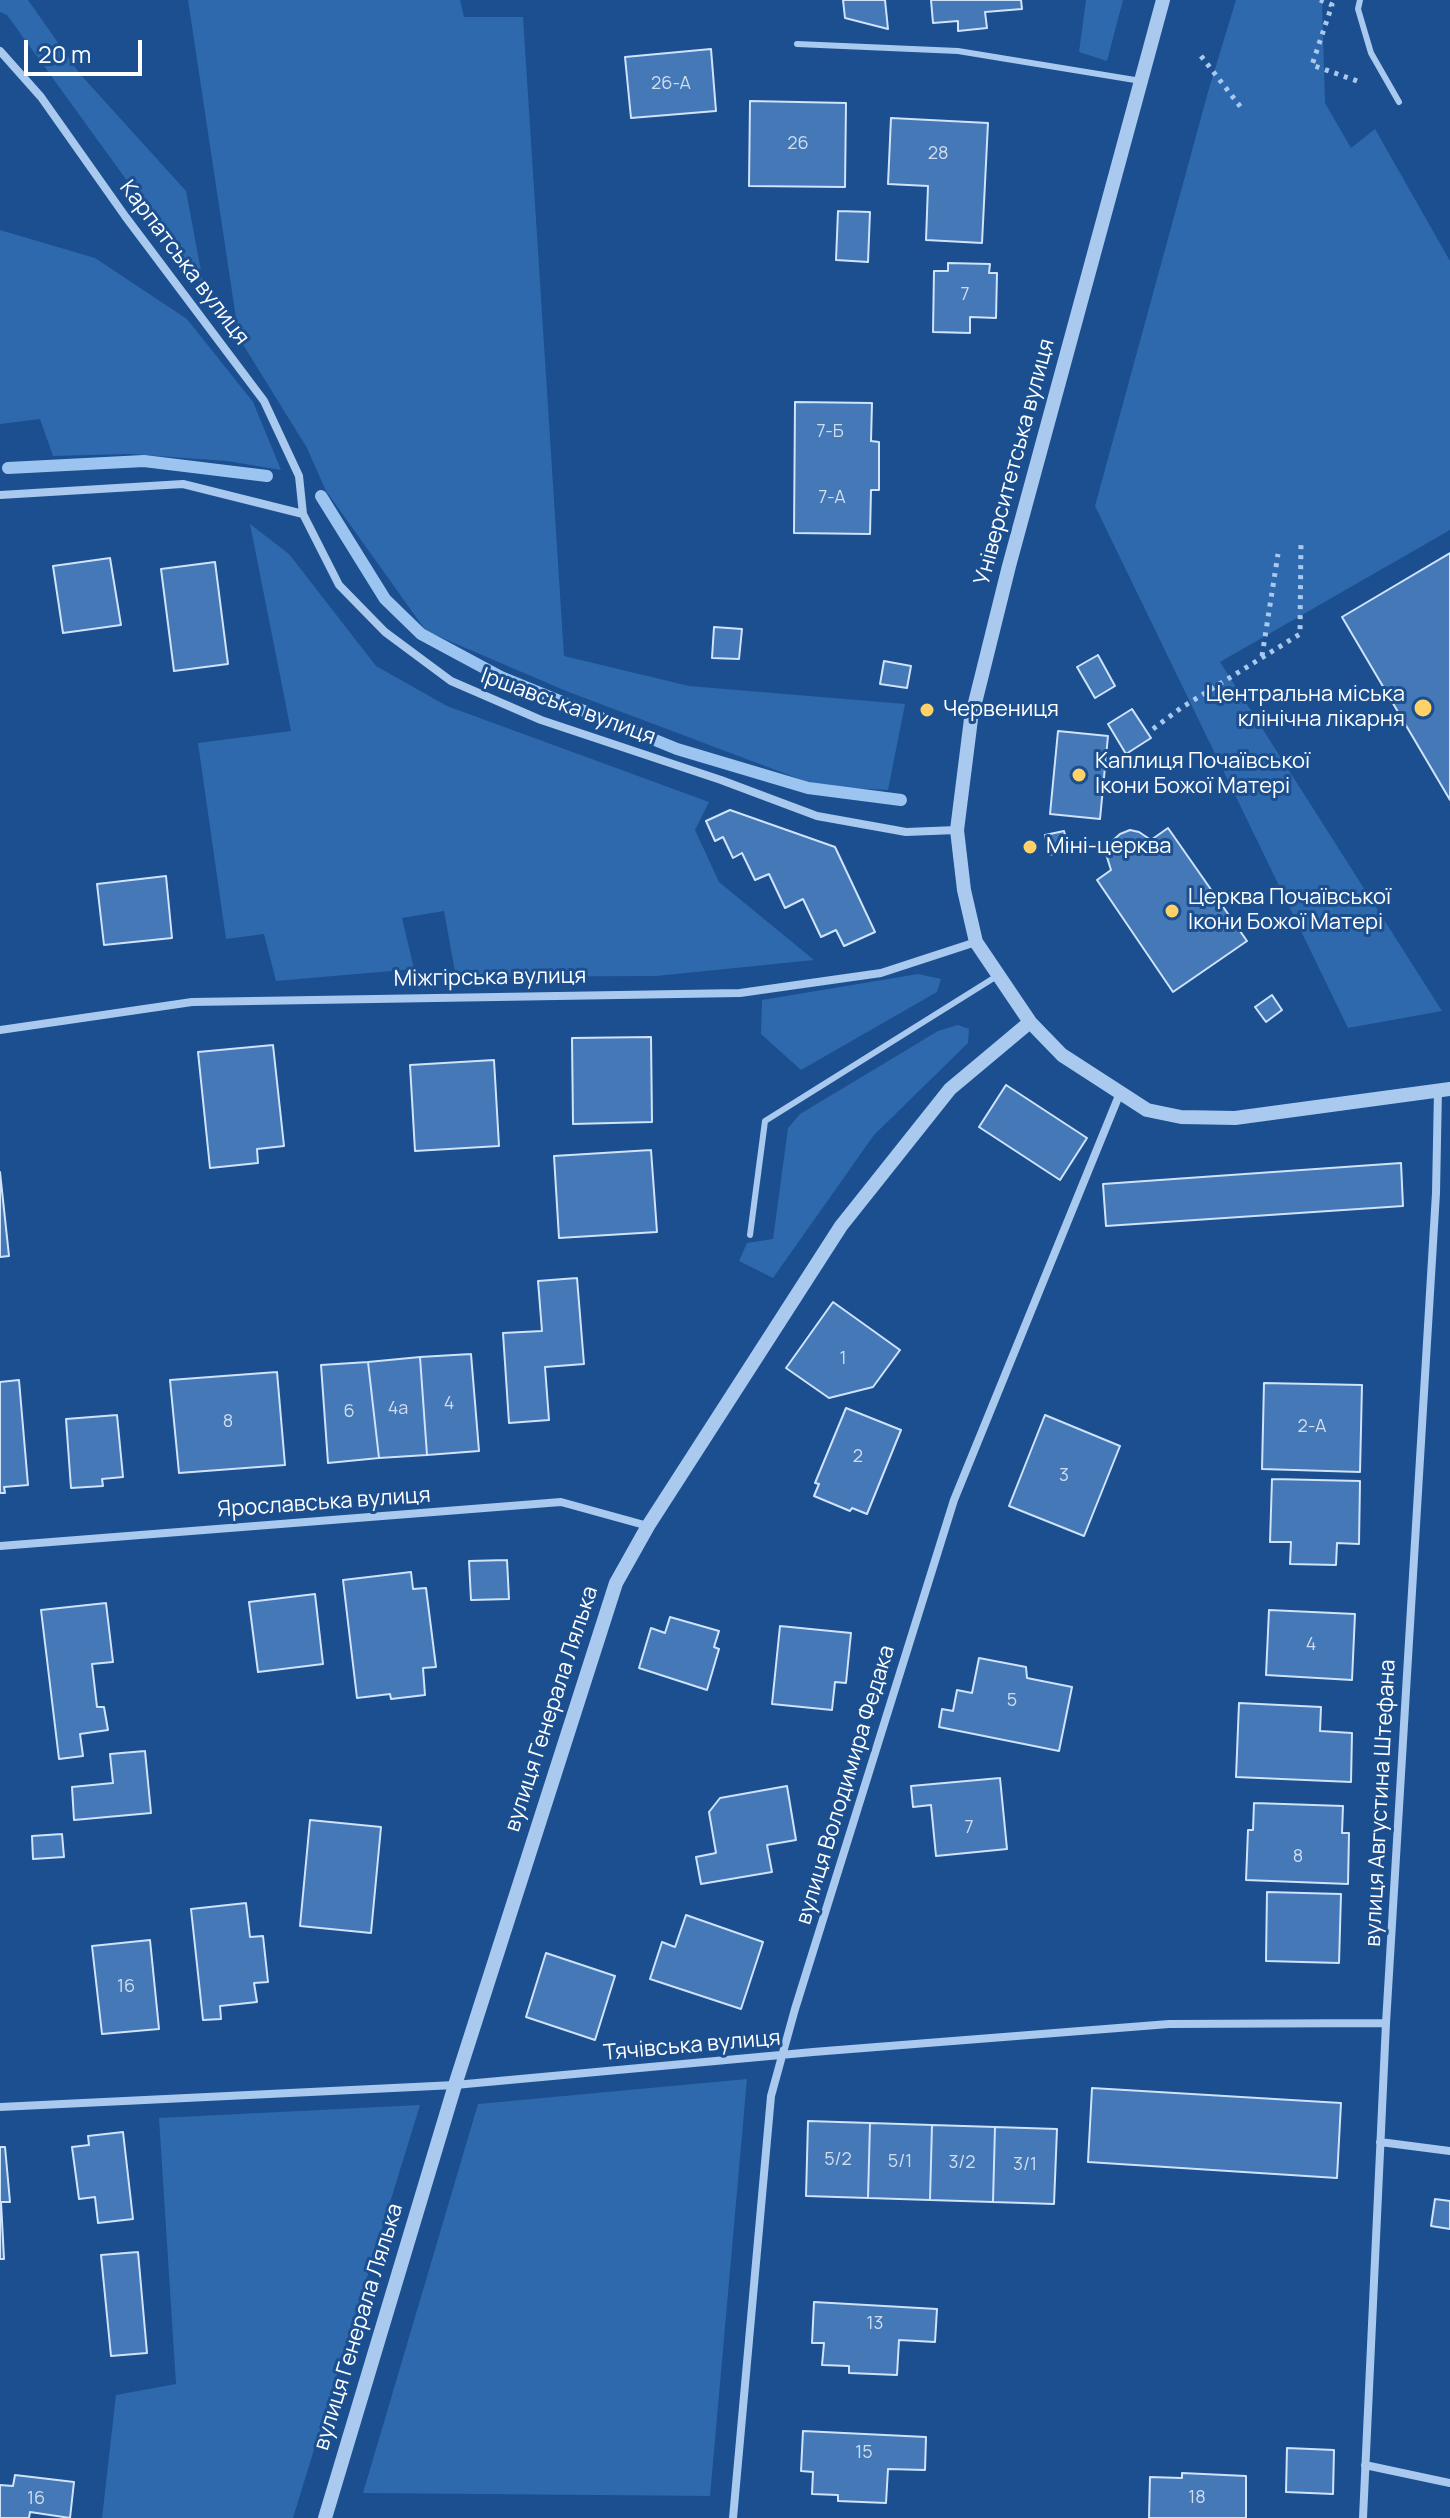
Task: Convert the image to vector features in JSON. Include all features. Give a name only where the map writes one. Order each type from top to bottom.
[{"type":"street","name":"Університетська вулиця","points":[[1163,0],[971,719],[957,830],[964,890],[976,942],[1030,1022],[1062,1055],[1147,1110],[1181,1117],[1235,1118],[1444,1090]]},
{"type":"street","name":"Карпатська вулиця","points":[[0,51],[41,97],[125,216],[264,401],[299,476],[303,514]]},
{"type":"street","points":[[0,495],[183,484],[303,514]]},
{"type":"street","name":"Іршавська вулиця","points":[[303,514],[339,585],[385,632],[451,681],[541,720],[721,780],[817,816],[906,832],[957,830]]},
{"type":"street","name":"Міжгірська вулиця","points":[[0,1030],[192,1002],[740,993],[881,973],[976,942]]},
{"type":"street","name":"вулиця Генерала Лялька","points":[[325,2518],[455,2085],[616,1583],[648,1526],[841,1226],[950,1089],[1030,1022]]},
{"type":"street","name":"вулиця Августина Штефана","points":[[1363,2518],[1386,2023],[1444,1090]]},
{"type":"street","name":"вулиця Володимира Федака","points":[[733,2518],[771,2096],[781,2057],[954,1500],[1120,1093]]},
{"type":"street","name":"Ярославська вулиця","points":[[0,1546],[561,1502],[648,1526]]},
{"type":"street","name":"Тячівська вулиця","points":[[0,2107],[455,2085],[1169,2024],[1386,2023]]},
{"type":"street","points":[[1380,2142],[1450,2151]]},
{"type":"street","points":[[1365,2465],[1450,2483]]},
{"type":"lane","points":[[1360,0],[1358,9],[1371,53],[1399,102]]},
{"type":"lane","points":[[797,44],[958,51],[1141,81]]},
{"type":"lane","points":[[750,1235],[765,1121],[997,976]]},
{"type":"path","points":[[1320,0],[1332,5],[1312,65],[1377,88],[1388,82]]},
{"type":"path","points":[[1201,56],[1243,110]]},
{"type":"path","points":[[1153,729],[1181,708],[1300,634],[1301,540]]},
{"type":"path","points":[[1261,657],[1278,554]]},
{"type":"shaded area","points":[[0,0],[28,0],[80,74],[186,191],[204,287],[7,15],[0,12]]},
{"type":"shaded area","points":[[188,0],[460,0],[464,17],[523,17],[564,656],[689,686],[905,704],[888,790],[818,786],[566,691],[426,631],[326,491],[307,448],[239,338]]},
{"type":"shaded area","points":[[1086,0],[1123,0],[1107,61],[1079,52]]},
{"type":"shaded area","points":[[1236,0],[1322,0],[1325,103],[1351,148],[1375,129],[1450,261],[1450,530],[1220,662],[1442,1011],[1348,1028],[1095,506]]},
{"type":"shaded area","points":[[0,230],[95,258],[187,319],[253,402],[281,470],[227,461],[130,454],[53,456],[40,419],[0,424]]},
{"type":"shaded area","points":[[250,524],[289,554],[376,666],[447,706],[709,802],[695,830],[719,882],[814,960],[656,976],[456,977],[444,911],[402,918],[414,969],[276,981],[264,934],[226,939],[198,743],[291,731]]},
{"type":"shaded area","points":[[918,974],[941,979],[937,992],[801,1070],[761,1034],[762,1000]]},
{"type":"shaded area","points":[[958,1025],[969,1029],[968,1043],[874,1135],[773,1278],[739,1261],[747,1243],[773,1239],[788,1128],[800,1114],[938,1031]]},
{"type":"shaded area","points":[[747,2079],[710,2496],[363,2493],[478,2104]]},
{"type":"shaded area","points":[[420,2105],[293,2518],[102,2518],[116,2395],[176,2384],[159,2118]]},
{"type":"building","points":[[843,0],[885,0],[888,29],[845,18]]},
{"type":"building","points":[[931,0],[1021,0],[1022,9],[985,12],[987,28],[958,31],[958,21],[933,23]]},
{"type":"building","points":[[711,49],[716,111],[631,118],[625,57]]},
{"type":"building","points":[[750,101],[846,103],[845,187],[749,186]]},
{"type":"building","points":[[891,118],[988,123],[982,243],[926,240],[928,186],[888,184]]},
{"type":"building","points":[[838,211],[870,212],[868,262],[836,260]]},
{"type":"building","points":[[948,263],[990,264],[989,273],[997,273],[996,318],[970,317],[970,333],[933,332],[934,271],[948,271]]},
{"type":"building","points":[[795,402],[872,403],[871,441],[879,442],[879,490],[871,490],[870,534],[794,533]]},
{"type":"building","name":"Центральна міська клінічна лікарня","points":[[1450,553],[1450,800],[1342,617]]},
{"type":"building","points":[[110,558],[121,625],[63,633],[53,566]]},
{"type":"building","points":[[215,562],[228,664],[174,671],[161,569]]},
{"type":"building","points":[[714,627],[742,629],[739,659],[712,658]]},
{"type":"building","points":[[1098,655],[1115,686],[1095,698],[1077,667]]},
{"type":"building","points":[[884,661],[911,666],[907,688],[880,684]]},
{"type":"building","points":[[1132,709],[1151,738],[1126,754],[1108,724]]},
{"type":"building","name":"Каплиця Почаївської Ікони Божої Матері","points":[[1058,731],[1108,736],[1100,819],[1050,814]]},
{"type":"building","points":[[730,810],[835,847],[875,932],[844,946],[836,930],[821,937],[803,899],[785,908],[769,874],[755,880],[742,853],[733,858],[723,837],[715,841],[706,821]]},
{"type":"building","name":"Церква Почаївської Ікони Божої Матері","points":[[1168,828],[1247,941],[1173,992],[1097,880],[1111,870],[1106,854],[1110,843],[1120,834],[1130,830],[1151,840]]},
{"type":"building","points":[[1064,831],[1069,850],[1049,855],[1045,835]]},
{"type":"building","points":[[166,876],[172,938],[104,945],[97,884]]},
{"type":"building","points":[[1272,995],[1282,1010],[1266,1022],[1255,1007]]},
{"type":"building","points":[[651,1037],[652,1122],[573,1124],[572,1038]]},
{"type":"building","points":[[273,1045],[284,1146],[257,1149],[258,1163],[210,1168],[198,1052]]},
{"type":"building","points":[[494,1060],[499,1146],[415,1151],[410,1065]]},
{"type":"building","points":[[1006,1085],[1087,1138],[1060,1180],[979,1127]]},
{"type":"building","points":[[651,1150],[657,1232],[559,1238],[554,1156]]},
{"type":"building","points":[[1401,1163],[1403,1206],[1106,1226],[1103,1184]]},
{"type":"building","points":[[0,1172],[9,1256],[0,1257]]},
{"type":"building","points":[[577,1278],[584,1364],[545,1367],[549,1420],[509,1423],[503,1333],[542,1331],[538,1281]]},
{"type":"building","points":[[833,1302],[900,1350],[873,1387],[829,1398],[786,1368]]},
{"type":"building","points":[[471,1354],[479,1451],[427,1455],[420,1357]]},
{"type":"building","points":[[420,1357],[427,1455],[379,1458],[368,1362]]},
{"type":"building","points":[[368,1362],[379,1458],[328,1463],[321,1365]]},
{"type":"building","points":[[277,1372],[285,1465],[179,1473],[170,1380]]},
{"type":"building","points":[[19,1380],[28,1485],[4,1487],[5,1493],[0,1493],[0,1382]]},
{"type":"building","points":[[1264,1383],[1362,1385],[1360,1472],[1262,1469]]},
{"type":"building","points":[[846,1408],[901,1430],[867,1514],[852,1508],[850,1511],[814,1496],[819,1484],[815,1483]]},
{"type":"building","points":[[117,1415],[123,1477],[102,1479],[103,1486],[71,1488],[66,1419]]},
{"type":"building","points":[[1045,1415],[1120,1446],[1084,1536],[1009,1506]]},
{"type":"building","points":[[1272,1479],[1360,1481],[1359,1544],[1337,1543],[1336,1565],[1290,1564],[1291,1542],[1270,1542]]},
{"type":"building","points":[[507,1560],[509,1599],[471,1600],[469,1561]]},
{"type":"building","points":[[411,1572],[413,1589],[426,1588],[436,1667],[423,1668],[425,1695],[391,1699],[390,1694],[357,1698],[343,1580]]},
{"type":"building","points":[[315,1594],[323,1664],[258,1672],[249,1602]]},
{"type":"building","points":[[106,1603],[113,1662],[92,1664],[97,1707],[104,1707],[108,1730],[80,1734],[83,1756],[59,1759],[41,1610]]},
{"type":"building","points":[[1269,1610],[1355,1614],[1352,1680],[1266,1675]]},
{"type":"building","points":[[670,1617],[719,1631],[714,1647],[719,1649],[707,1690],[639,1668],[651,1628],[665,1633]]},
{"type":"building","points":[[780,1626],[851,1633],[846,1683],[835,1682],[832,1710],[772,1704]]},
{"type":"building","points":[[979,1658],[1026,1667],[1027,1678],[1072,1687],[1059,1751],[939,1727],[942,1709],[953,1711],[957,1690],[972,1693]]},
{"type":"building","points":[[1239,1703],[1321,1707],[1320,1731],[1352,1733],[1351,1782],[1236,1777]]},
{"type":"building","points":[[145,1751],[151,1813],[74,1820],[72,1787],[113,1783],[110,1754]]},
{"type":"building","points":[[1000,1778],[1007,1849],[936,1856],[931,1805],[913,1807],[911,1786]]},
{"type":"building","points":[[787,1786],[796,1840],[767,1845],[772,1872],[701,1884],[696,1857],[716,1853],[709,1812],[720,1798]]},
{"type":"building","points":[[1254,1803],[1343,1806],[1342,1833],[1349,1833],[1348,1884],[1246,1880],[1248,1830],[1253,1830]]},
{"type":"building","points":[[310,1820],[381,1827],[371,1933],[300,1926]]},
{"type":"building","points":[[62,1834],[64,1857],[33,1859],[32,1836]]},
{"type":"building","points":[[1267,1892],[1341,1894],[1339,1963],[1266,1961]]},
{"type":"building","points":[[246,1903],[250,1937],[263,1936],[268,1982],[254,1983],[257,2002],[220,2006],[221,2019],[203,2020],[191,1909]]},
{"type":"building","points":[[686,1915],[763,1942],[741,2009],[650,1979],[662,1942],[675,1947]]},
{"type":"building","points":[[150,1940],[159,2029],[102,2034],[92,1946]]},
{"type":"building","points":[[546,1953],[615,1976],[595,2040],[526,2017]]},
{"type":"building","points":[[1092,2088],[1341,2103],[1337,2178],[1088,2162]]},
{"type":"building","points":[[808,2121],[870,2123],[868,2198],[806,2196]]},
{"type":"building","points":[[870,2123],[932,2125],[930,2200],[868,2198]]},
{"type":"building","points":[[932,2125],[995,2127],[993,2202],[930,2200]]},
{"type":"building","points":[[995,2127],[1057,2129],[1054,2204],[993,2202]]},
{"type":"building","points":[[123,2132],[133,2219],[98,2223],[95,2197],[79,2199],[72,2147],[89,2145],[88,2136]]},
{"type":"building","points":[[0,2147],[5,2147],[10,2202],[1,2202],[4,2259],[0,2259]]},
{"type":"building","points":[[1435,2199],[1450,2201],[1450,2229],[1431,2226]]},
{"type":"building","points":[[138,2252],[147,2353],[111,2356],[101,2255]]},
{"type":"building","points":[[814,2302],[937,2309],[935,2342],[899,2340],[897,2375],[849,2373],[849,2366],[822,2365],[824,2343],[812,2343]]},
{"type":"building","points":[[803,2431],[926,2437],[925,2470],[888,2469],[886,2503],[838,2501],[838,2495],[812,2494],[813,2472],[801,2471]]},
{"type":"building","points":[[1287,2448],[1334,2450],[1333,2494],[1286,2492]]},
{"type":"building","points":[[1182,2473],[1246,2476],[1246,2518],[1149,2518],[1150,2477],[1182,2478]]},
{"type":"building","points":[[15,2475],[74,2482],[70,2518],[30,2512],[29,2518],[0,2518],[0,2485],[13,2486]]},
{"type":"waterway","points":[[8,468],[144,461],[267,476]]},
{"type":"waterway","points":[[321,496],[385,599],[421,634],[501,677],[677,749],[808,788],[901,800]]},
{"type":"place","name":"Центральна міська клінічна лікарня","points":[[1423,708]]},
{"type":"place","name":"Червениця","points":[[927,710]]},
{"type":"place","name":"Каплиця Почаївської Ікони Божої Матері","points":[[1079,775]]},
{"type":"place","name":"Міні-церква","points":[[1030,847]]},
{"type":"place","name":"Церква Почаївської Ікони Божої Матері","points":[[1172,911]]}]
